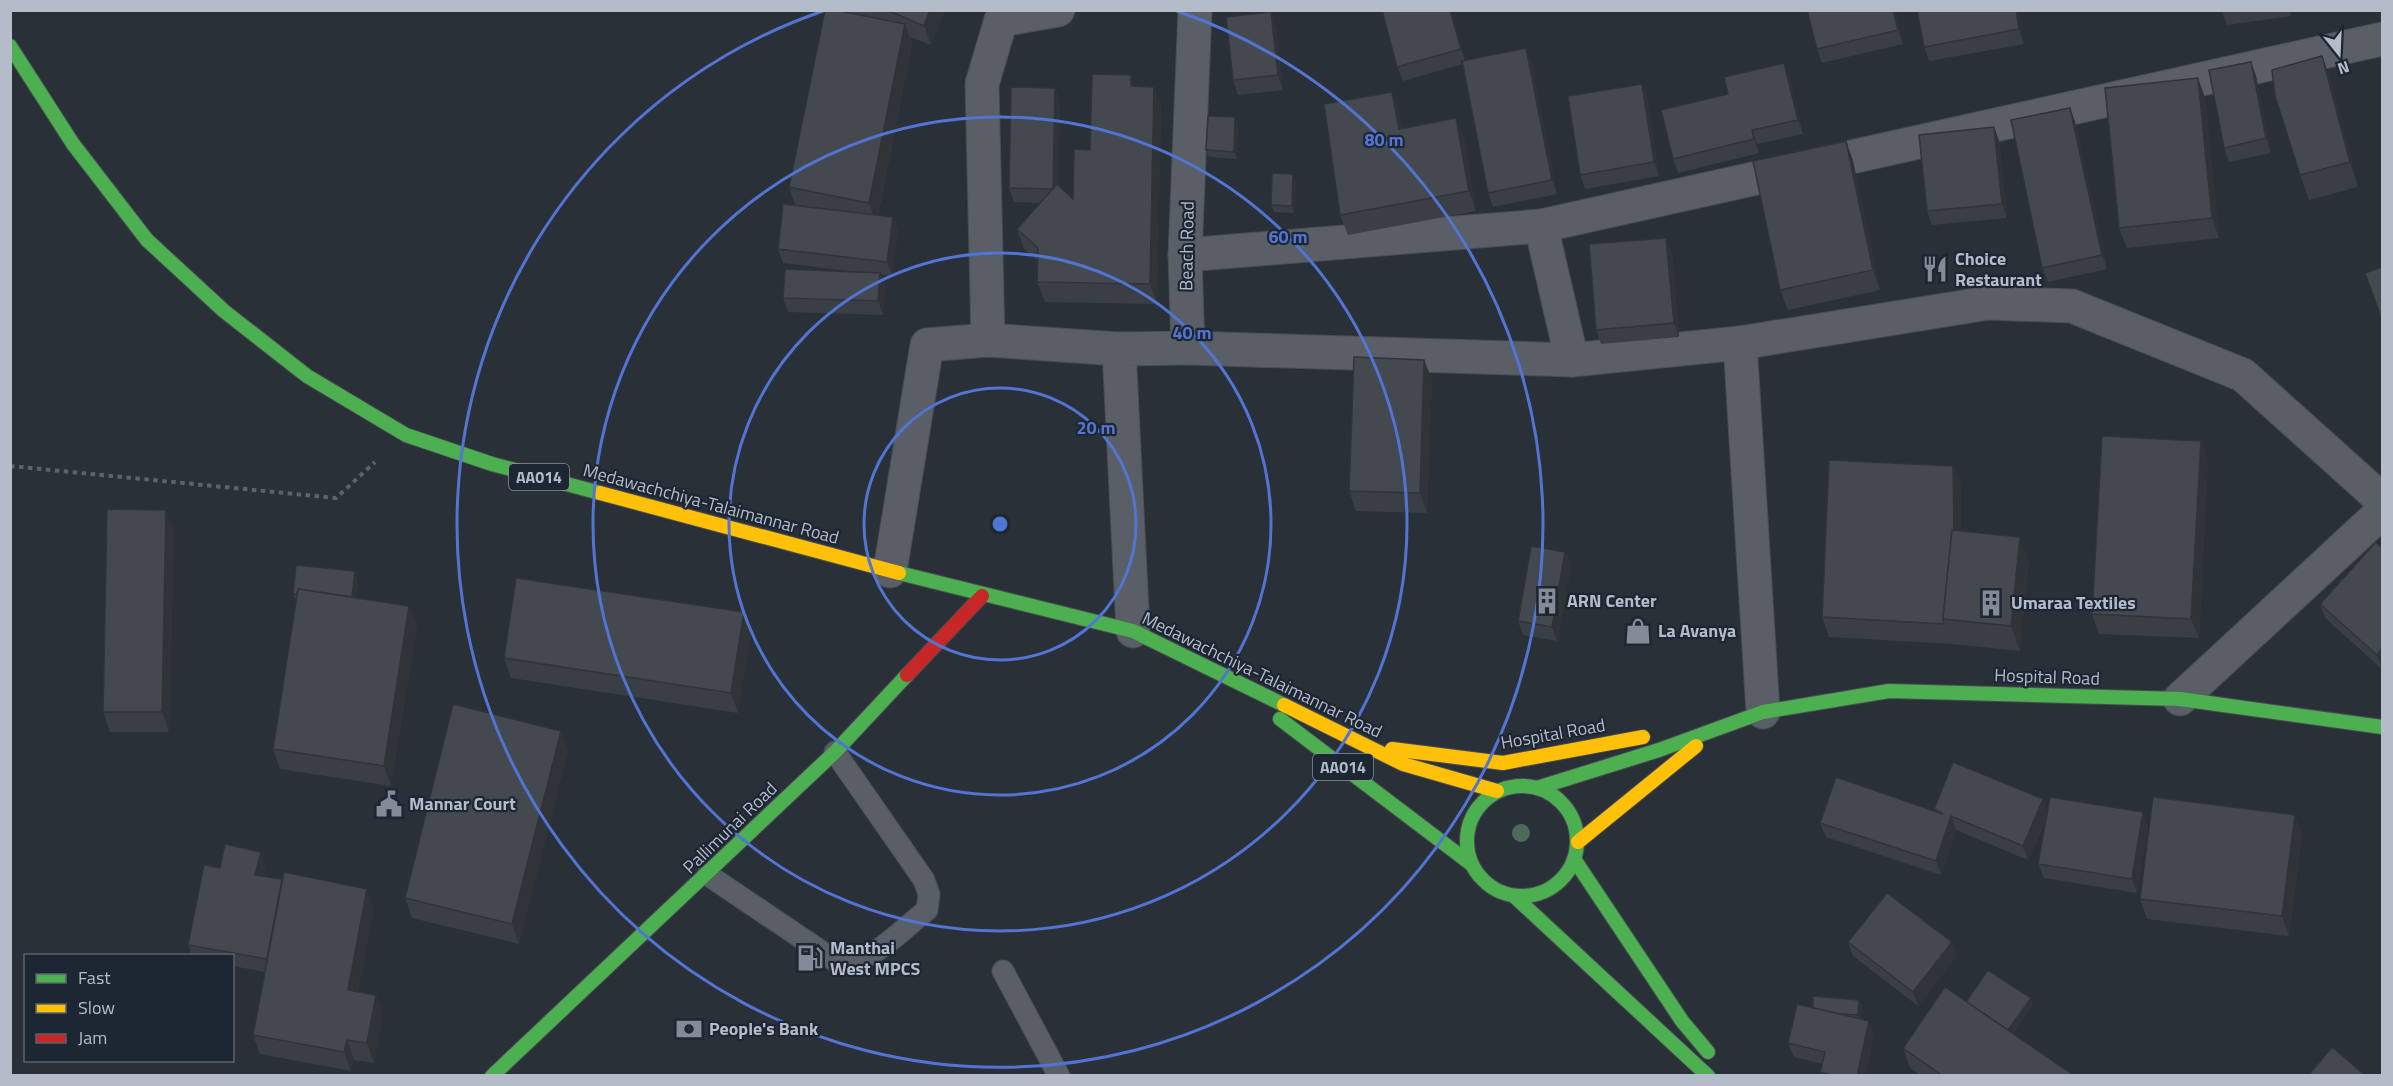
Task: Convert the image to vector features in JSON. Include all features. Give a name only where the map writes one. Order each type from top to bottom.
[{"type":"main road","name":"Medawachchiya-Talaimannar Road","points":[[10,46],[73,144],[147,240],[224,311],[307,376],[406,435],[492,464],[982,596],[1133,631],[1403,764],[1497,791]]},
{"type":"main road","name":"Pallimunai Road","points":[[492,1076],[835,753],[982,596]]},
{"type":"main road","name":"AA014","points":[[1214,669],[1471,864]]},
{"type":"main road","name":"Hospital Road","points":[[1538,788],[1714,732],[1763,712],[1889,691],[2180,699],[2382,727]]},
{"type":"main road","name":"Hospital Road","points":[[1362,744],[1424,755],[1503,763],[1638,738],[1714,732]]},
{"type":"main road","points":[[1578,842],[1714,732]]},
{"type":"main road","points":[[1516,786],[1538,788],[1554,796],[1568,809],[1576,827],[1578,842],[1574,860],[1564,876],[1551,888],[1533,895],[1514,896],[1495,890],[1480,877],[1471,864],[1466,846],[1470,822],[1479,806],[1497,791],[1516,786]]},
{"type":"main road","points":[[1574,860],[1714,1071]]},
{"type":"main road","points":[[1514,896],[1714,1071]]},
{"type":"street","points":[[988,340],[982,84],[1001,20],[1058,10]]},
{"type":"street","name":"Beach Road","points":[[1188,348],[1185,255],[1195,10]]},
{"type":"street","points":[[1185,255],[1541,226],[2382,39]]},
{"type":"street","points":[[1541,226],[1572,360]]},
{"type":"street","points":[[890,571],[927,345],[988,340],[1119,349],[1188,348],[1572,360],[1740,343],[1988,303],[2072,306],[2243,375],[2382,500]]},
{"type":"street","points":[[1740,343],[1763,712]]},
{"type":"street","points":[[1119,349],[1133,631]]},
{"type":"street","points":[[2180,699],[2382,513]]},
{"type":"lane","points":[[708,875],[840,964],[857,963],[870,956],[927,910],[929,894],[924,880],[835,753]]},
{"type":"lane","points":[[1003,971],[1059,1076]]},
{"type":"path","points":[[10,466],[336,498],[406,435]]},
{"type":"building","points":[[825,10],[905,24],[869,203],[789,187]]},
{"type":"building","points":[[887,10],[930,10],[924,26]]},
{"type":"building","points":[[1382,10],[1450,10],[1461,49],[1397,67]]},
{"type":"building","points":[[1807,10],[1893,10],[1898,30],[1817,49]]},
{"type":"building","points":[[1917,10],[2016,10],[2019,29],[1924,47]]},
{"type":"building","points":[[1271,12],[1278,75],[1233,80],[1226,17]]},
{"type":"building","points":[[1526,48],[1552,180],[1488,193],[1462,61]]},
{"type":"building","points":[[2322,56],[2350,162],[2300,175],[2275,96],[2272,70]]},
{"type":"building","points":[[2251,62],[2266,138],[2224,148],[2209,70]]},
{"type":"building","points":[[1784,63],[1798,120],[1752,130],[1754,139],[1673,159],[1661,110],[1728,94],[1724,77]]},
{"type":"building","points":[[1092,74],[1131,75],[1131,86],[1154,87],[1150,284],[1037,282],[1038,248],[1017,229],[1057,184],[1073,199],[1074,149],[1090,150]]},
{"type":"building","points":[[2198,78],[2212,218],[2119,228],[2105,88]]},
{"type":"building","points":[[1642,84],[1654,162],[1580,175],[1568,96]]},
{"type":"building","points":[[1011,87],[1055,88],[1053,189],[1009,188]]},
{"type":"building","points":[[1392,92],[1399,129],[1456,118],[1469,191],[1340,215],[1324,104]]},
{"type":"building","points":[[2070,108],[2102,255],[2042,268],[2011,120]]},
{"type":"building","points":[[1208,116],[1235,117],[1234,152],[1206,150]]},
{"type":"building","points":[[1994,127],[2002,204],[1927,211],[1919,135]]},
{"type":"building","points":[[1846,141],[1873,270],[1780,290],[1753,161]]},
{"type":"building","points":[[1272,173],[1293,174],[1292,206],[1271,205]]},
{"type":"building","points":[[783,204],[893,217],[887,262],[778,249]]},
{"type":"building","points":[[1666,238],[1674,323],[1596,330],[1589,244]]},
{"type":"building","points":[[2382,267],[2382,320],[2365,273]]},
{"type":"building","points":[[785,269],[880,273],[878,301],[783,298]]},
{"type":"building","points":[[1354,357],[1424,360],[1420,493],[1349,491]]},
{"type":"building","points":[[2102,436],[2201,441],[2191,619],[2092,614]]},
{"type":"building","points":[[1829,460],[1953,466],[1954,530],[1952,530],[1944,624],[1822,617]]},
{"type":"building","points":[[107,509],[166,510],[162,712],[103,712]]},
{"type":"building","name":"Umaraa Textiles","points":[[1952,530],[2020,537],[2011,626],[1943,619]]},
{"type":"building","points":[[2376,542],[2382,548],[2382,648],[2377,655],[2320,604]]},
{"type":"building","name":"ARN Center","points":[[1531,546],[1565,552],[1552,627],[1518,621]]},
{"type":"building","points":[[296,565],[355,571],[352,597],[298,589],[297,594],[293,594]]},
{"type":"building","points":[[516,578],[744,612],[731,693],[504,658]]},
{"type":"building","points":[[298,589],[409,606],[384,766],[273,749]]},
{"type":"building","points":[[453,704],[561,731],[512,924],[405,898]]},
{"type":"building","points":[[1953,762],[2043,799],[2023,846],[1951,816],[1936,861],[1820,823],[1836,777],[1943,814],[1934,809]]},
{"type":"building","points":[[2050,797],[2143,812],[2132,879],[2038,864]]},
{"type":"building","points":[[2153,797],[2295,815],[2282,916],[2140,899]]},
{"type":"building","points":[[225,844],[261,852],[255,875],[282,879],[267,959],[188,945],[204,865],[220,868]]},
{"type":"building","points":[[284,872],[367,889],[348,990],[376,995],[367,1043],[347,1040],[344,1052],[253,1035]]},
{"type":"building","points":[[1887,893],[1952,942],[1913,992],[1848,942]]},
{"type":"building","points":[[1988,970],[2031,998],[2008,1030],[1966,1002]]},
{"type":"building","points":[[1945,987],[2075,1076],[1943,1076],[1903,1048]]},
{"type":"building","points":[[1813,996],[1859,1000],[1858,1015],[1813,1008]]},
{"type":"building","points":[[1797,1004],[1869,1021],[1857,1076],[1834,1076],[1820,1072],[1825,1052],[1788,1043]]},
{"type":"building","points":[[2332,1047],[2366,1076],[2308,1076]]},
{"type":"traffic: fast","points":[[10,46],[73,144],[147,240],[224,311],[307,376],[406,435],[492,464],[600,493]]},
{"type":"traffic: fast","points":[[899,573],[1133,631],[1284,705]]},
{"type":"traffic: fast","points":[[492,1076],[835,752],[907,675]]},
{"type":"traffic: fast","points":[[1537,788],[1659,750],[1763,712],[1889,691],[2180,699],[2382,727]]},
{"type":"traffic: fast","points":[[1280,719],[1471,864]]},
{"type":"traffic: fast","points":[[1522,786],[1543,790],[1561,802],[1573,820],[1577,841],[1573,862],[1561,880],[1543,892],[1522,896],[1501,892],[1483,880],[1471,862],[1467,841],[1471,820],[1483,802],[1501,790],[1522,786]]},
{"type":"traffic: fast","points":[[1574,859],[1682,1021],[1708,1052]]},
{"type":"traffic: fast","points":[[1514,896],[1708,1076]]},
{"type":"traffic: slow","points":[[600,493],[899,573]]},
{"type":"traffic: slow","points":[[1284,705],[1403,764],[1497,791]]},
{"type":"traffic: slow","points":[[1392,749],[1503,763],[1643,737]]},
{"type":"traffic: slow","points":[[1578,842],[1696,746]]},
{"type":"traffic: jam","points":[[907,675],[982,596]]},
{"type":"place","name":"Choice Restaurant","points":[[1935,269]]},
{"type":"place","name":"ARN Center","points":[[1547,601]]},
{"type":"place","name":"Umaraa Textiles","points":[[1991,603]]},
{"type":"place","name":"La Avanya","points":[[1638,631]]},
{"type":"place","name":"Mannar Court","points":[[389,804]]},
{"type":"place","name":"Manthai West MPCS","points":[[810,958]]},
{"type":"place","name":"People's Bank","points":[[689,1029]]}]
